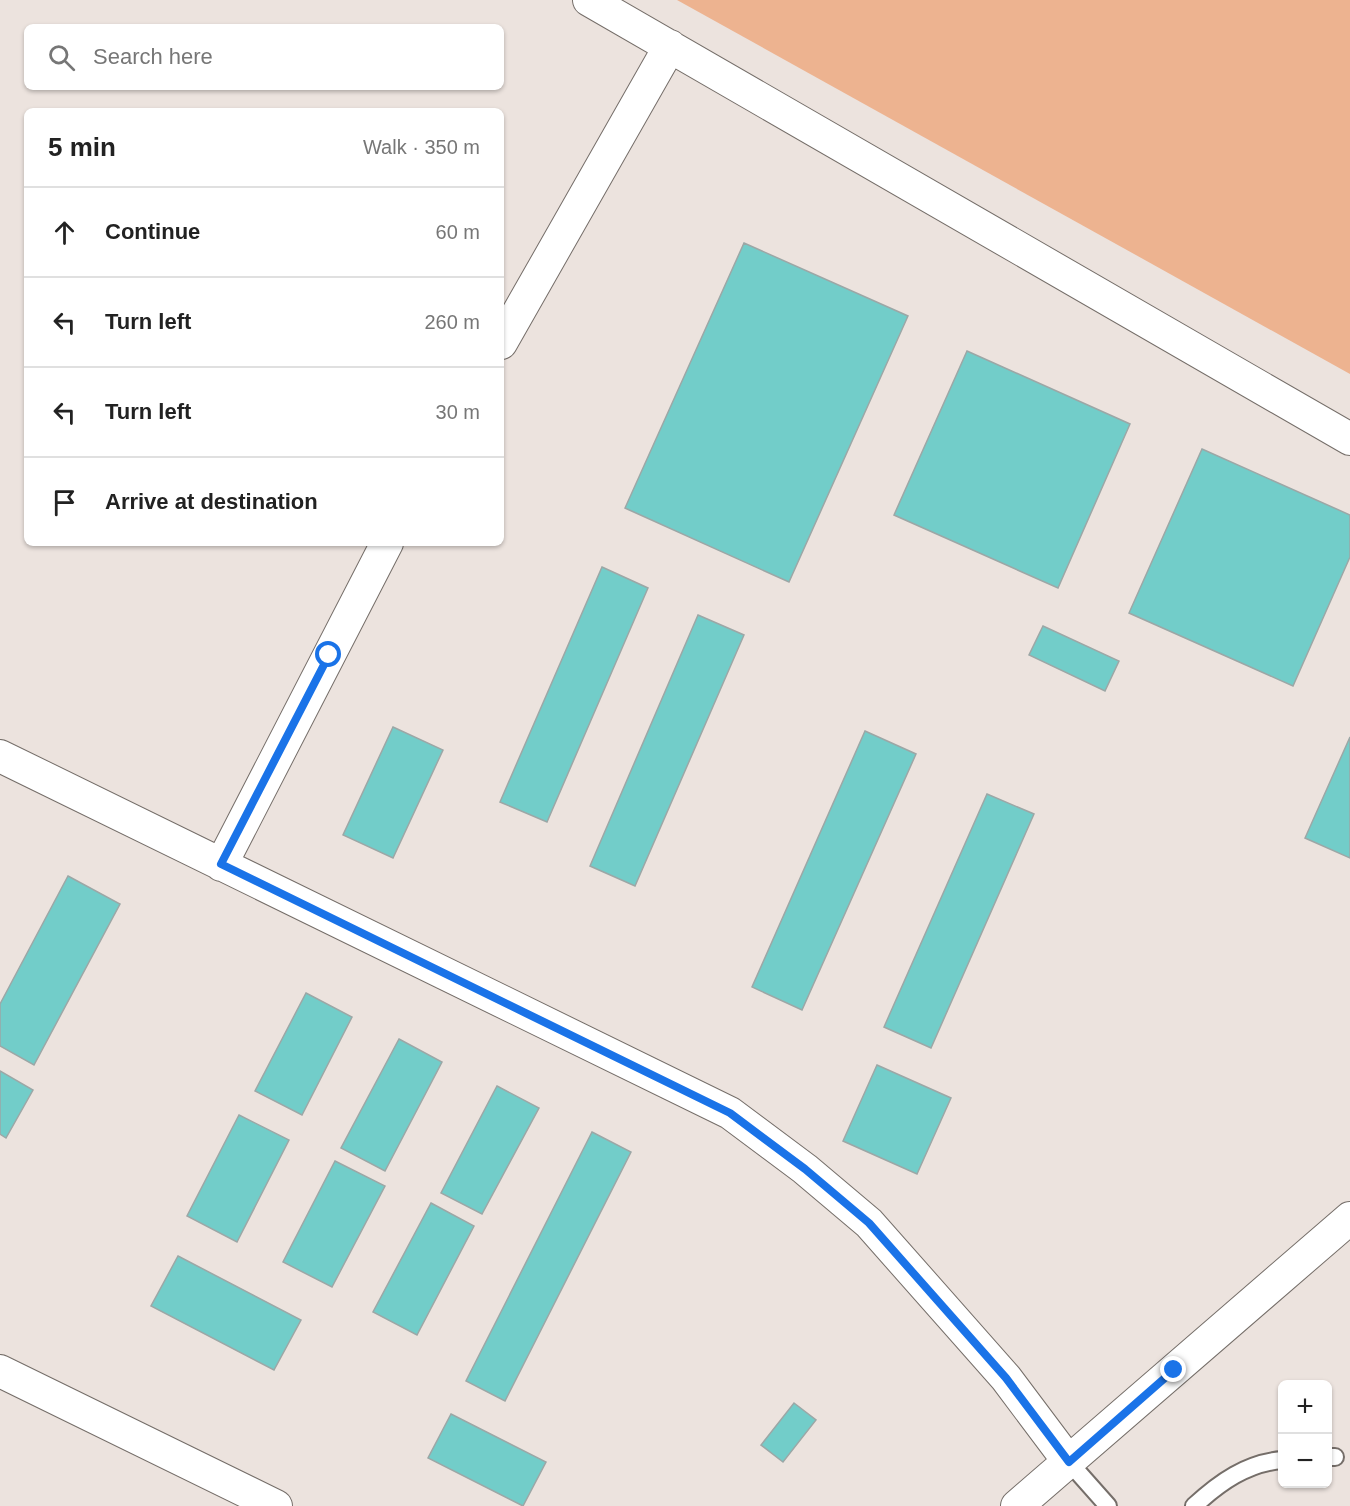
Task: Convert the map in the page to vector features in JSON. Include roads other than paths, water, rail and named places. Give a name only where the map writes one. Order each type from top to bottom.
[{"type":"street","points":[[589,0],[1350,439]]},
{"type":"street","points":[[504,338],[670,46]]},
{"type":"street","points":[[221,864],[385,546]]},
{"type":"street","points":[[0,756],[730,1113],[805,1169],[869,1223],[1006,1378],[1069,1462]]},
{"type":"street","points":[[1017,1506],[1350,1218]]},
{"type":"street","points":[[0,1371],[276,1506]]},
{"type":"lane","points":[[1194,1506],[1217,1485],[1244,1469],[1278,1461]]},
{"type":"lane","points":[[1069,1462],[1108,1506]]}]
